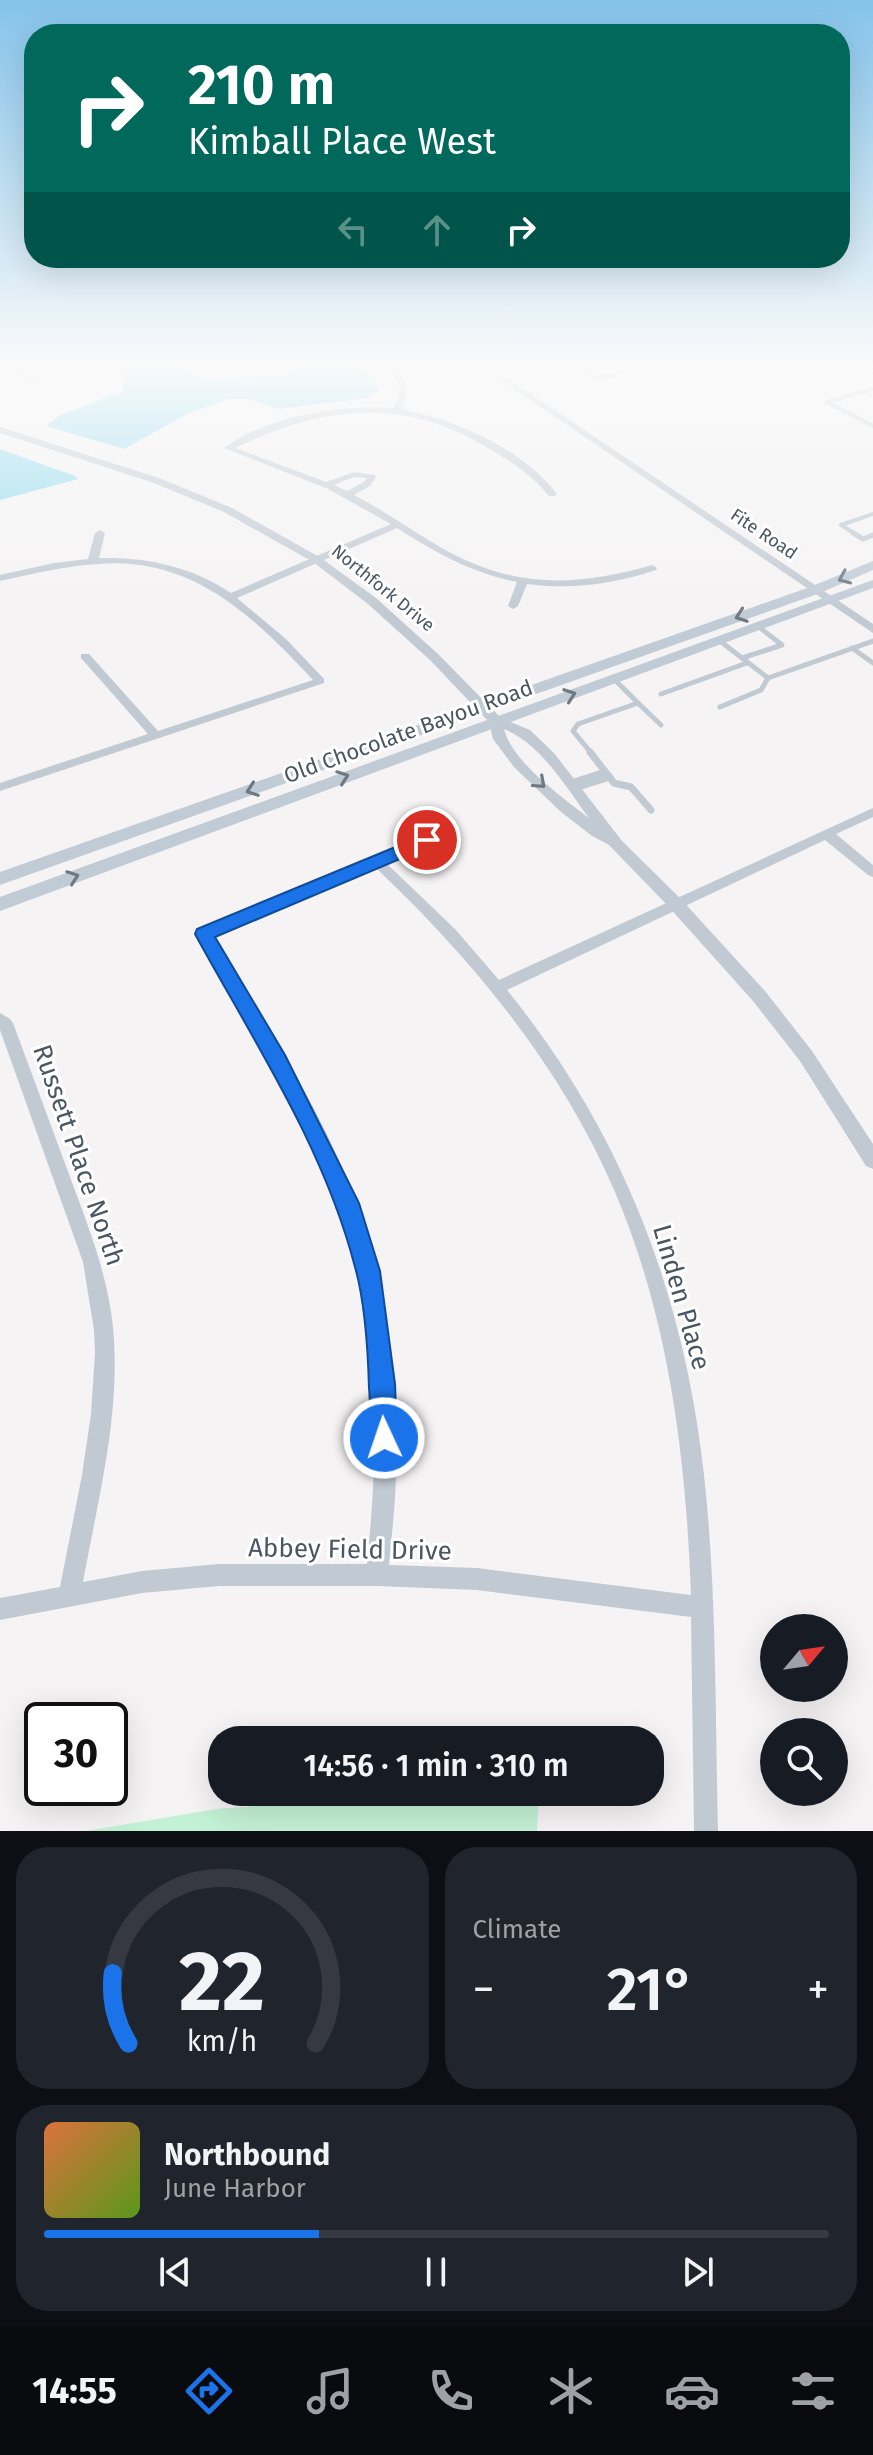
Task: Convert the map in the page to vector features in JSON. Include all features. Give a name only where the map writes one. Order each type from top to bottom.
[{"type":"main road","name":"Old Chocolate Bayou Road","points":[[0,879],[815,590],[873,565]]},
{"type":"main road","name":"Old Chocolate Bayou Road","points":[[0,904],[873,584]]},
{"type":"street","name":"Northfork Drive","points":[[49,446],[228,510],[317,560],[392,618],[496,721],[525,733],[573,785],[617,845],[674,902],[759,996],[796,1044],[873,1160]]},
{"type":"street","points":[[231,446],[228,448],[326,485],[471,566],[523,580],[552,583],[604,582],[652,568]]},
{"type":"street","points":[[492,446],[542,481],[552,494]]},
{"type":"street","name":"Fite Road","points":[[603,446],[873,629]]},
{"type":"street","points":[[326,485],[350,475],[362,473],[372,477],[367,484],[346,495]]},
{"type":"street","points":[[231,597],[399,524]]},
{"type":"street","points":[[93,560],[100,533]]},
{"type":"street","points":[[0,578],[93,560],[130,560],[189,572],[231,597],[270,628],[320,681],[0,787]]},
{"type":"street","points":[[513,606],[523,580]]},
{"type":"street","points":[[85,656],[156,736]]},
{"type":"street","name":"Northfork Drive","points":[[496,721],[500,740],[526,770],[592,829],[617,845]]},
{"type":"street","points":[[496,988],[674,902],[873,812]]},
{"type":"street","points":[[826,833],[873,872]]},
{"type":"street","points":[[377,1575],[386,1465],[382,1384],[368,1271],[348,1203],[316,1133],[204,934],[427,840]]},
{"type":"street","name":"Linden Place","points":[[377,862],[428,908],[496,988],[544,1052],[622,1189],[653,1278],[669,1333],[694,1475],[706,1831]]},
{"type":"street","name":"Russett Place North","points":[[0,1019],[5,1023],[92,1262],[99,1297],[105,1350],[102,1406],[69,1596]]},
{"type":"street","name":"Abbey Field Drive","points":[[0,1609],[142,1582],[219,1575],[377,1575],[477,1579],[700,1607]]},
{"type":"lane","points":[[873,514],[841,525],[863,539],[873,535]]},
{"type":"lane","points":[[661,694],[782,645],[759,627]]},
{"type":"lane","points":[[720,641],[768,678]]},
{"type":"lane","points":[[720,707],[761,690],[768,678],[873,641]]},
{"type":"lane","points":[[852,648],[873,663]]},
{"type":"lane","points":[[615,680],[661,725]]},
{"type":"lane","points":[[638,703],[578,724],[573,731],[607,774],[622,787],[631,787],[651,810]]},
{"type":"lane","points":[[573,785],[607,774]]},
{"type":"green space","points":[[255,1806],[538,1806],[537,1831],[86,1831],[216,1809]]},
{"type":"water","points":[[0,449],[75,476],[78,479],[0,500]]},
{"type":"route","points":[[384,1438],[382,1384],[368,1271],[348,1203],[278,1061],[204,934],[427,840]]}]
